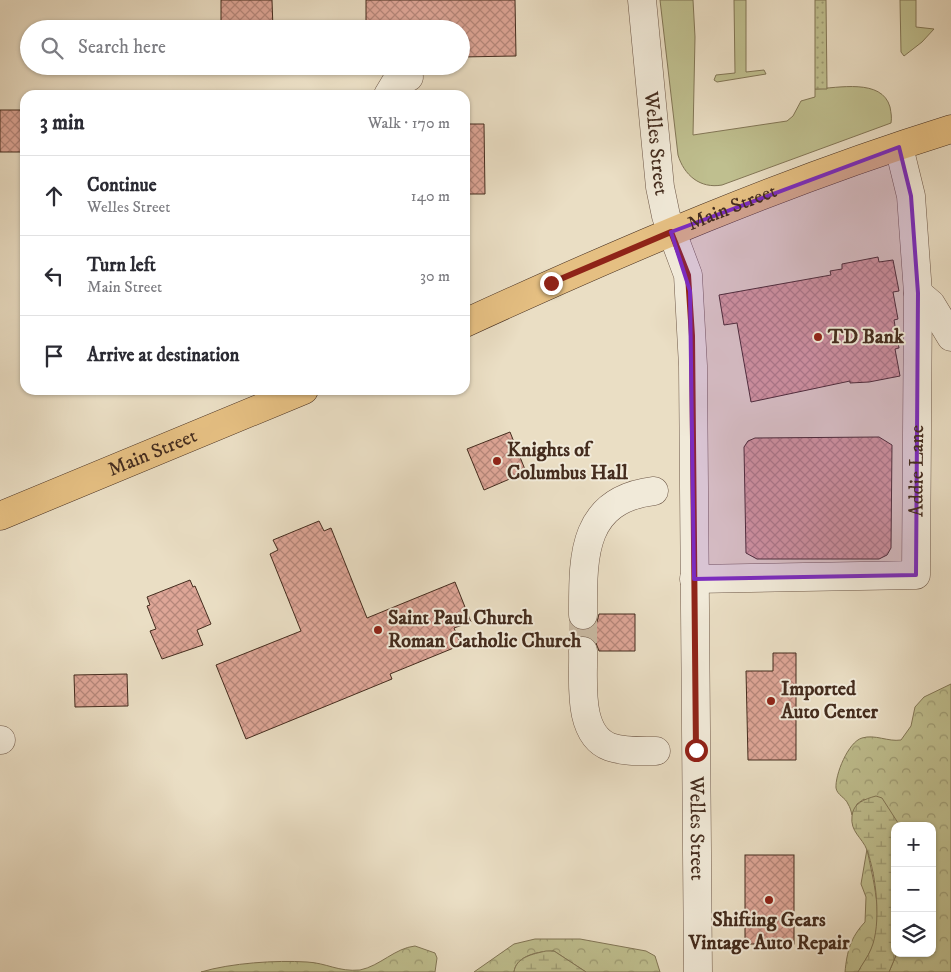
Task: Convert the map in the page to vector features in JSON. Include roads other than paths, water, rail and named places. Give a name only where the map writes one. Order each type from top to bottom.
[{"type":"main road","name":"Main Street","points":[[470,321],[671,232],[834,168],[951,129]]},
{"type":"main road","name":"Main Street","points":[[0,516],[292,395]]},
{"type":"street","name":"Welles Street","points":[[642,0],[660,187],[671,232],[688,275],[690,291],[693,366],[698,972]]},
{"type":"street","points":[[391,90],[397,80],[409,77]]},
{"type":"street","name":"Addie Lane","points":[[694,579],[916,576],[918,293],[910,196],[899,146]]},
{"type":"street","points":[[918,293],[931,304],[951,337]]},
{"type":"street","points":[[583,615],[585,551],[600,518],[609,509],[631,496],[654,491]]},
{"type":"street","points":[[583,651],[586,713],[596,737],[603,743],[620,749],[656,751]]},
{"type":"tunnel","points":[[583,615],[583,651]]},
{"type":"place","name":"TD Bank","points":[[818,337]]},
{"type":"place","name":"Knights of Columbus Hall","points":[[497,461]]},
{"type":"place","name":"Saint Paul Church Roman Catholic Church","points":[[378,630]]},
{"type":"place","name":"Imported Auto Center","points":[[771,701]]},
{"type":"place","name":"Shifting Gears Vintage Auto Repair","points":[[769,900]]}]
